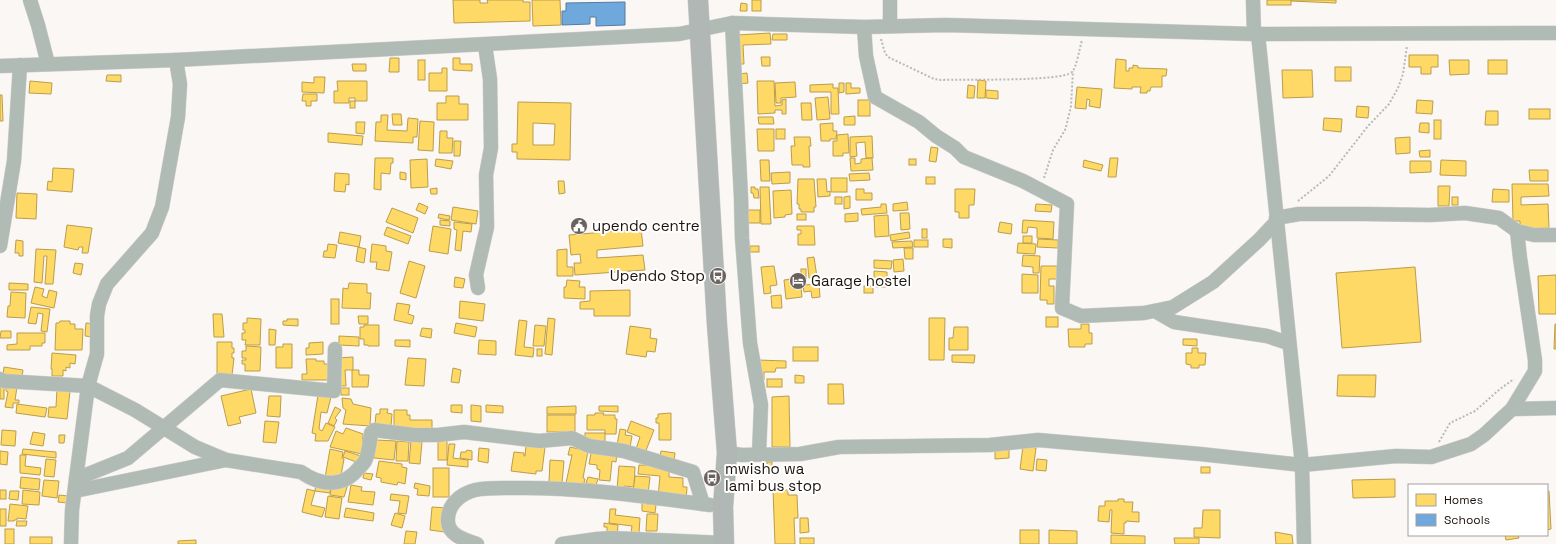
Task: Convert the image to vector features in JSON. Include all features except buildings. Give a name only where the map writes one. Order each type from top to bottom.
[{"type":"highway","points":[[698,0],[717,325],[727,453],[723,507],[724,544]]},
{"type":"street","points":[[30,0],[48,64]]},
{"type":"street","points":[[884,26],[890,0]]},
{"type":"street","points":[[1253,0],[1288,344],[1302,465],[1304,544]]},
{"type":"street","points":[[732,23],[741,190],[742,238],[750,343],[760,405],[759,454]]},
{"type":"street","points":[[0,66],[176,60],[679,34],[732,23],[864,27],[946,25],[1256,34],[1556,33]]},
{"type":"street","points":[[864,27],[866,56],[875,97],[919,122],[936,136],[955,148],[964,157],[1041,189],[1067,204],[1062,308],[1081,316],[1144,313],[1173,307],[1213,282],[1260,240],[1276,219],[1299,214],[1430,216],[1465,213],[1499,218],[1517,231],[1534,235],[1556,234]]},
{"type":"street","points":[[478,288],[476,275],[487,227],[486,175],[491,148],[490,79],[485,45]]},
{"type":"street","points":[[71,544],[72,510],[88,386],[97,354],[97,316],[99,304],[107,284],[152,233],[162,207],[178,117],[180,84],[176,60]]},
{"type":"street","points":[[0,246],[14,161],[20,65]]},
{"type":"street","points":[[727,453],[742,455],[800,454],[839,447],[990,445],[1038,440],[1200,454],[1302,465],[1396,456],[1431,457],[1471,444],[1484,435],[1512,409],[1535,371],[1517,231]]},
{"type":"street","points":[[1155,311],[1174,322],[1268,336],[1288,344]]},
{"type":"street","points":[[75,485],[128,458],[220,380],[334,391],[335,349]]},
{"type":"street","points":[[0,379],[4,381],[88,386],[135,410],[194,447],[226,460],[301,472],[310,478],[325,482],[342,482],[353,475],[365,461],[371,433],[374,430],[414,435],[438,435],[464,432],[539,441],[572,438],[589,446],[624,451],[693,472],[703,504]]},
{"type":"street","points":[[1512,409],[1556,408]]},
{"type":"street","points":[[75,485],[226,460]]},
{"type":"street","points":[[477,544],[466,540],[451,531],[448,519],[449,510],[455,502],[467,493],[476,490],[526,488],[565,489],[723,507]]},
{"type":"street","points":[[562,544],[611,538],[724,544]]},
{"type":"path","points":[[884,26],[883,45],[888,57],[936,80],[1031,79],[1068,75],[1073,71]]},
{"type":"path","points":[[1041,189],[1050,157],[1065,130],[1067,123],[1071,106],[1073,71],[1086,29]]},
{"type":"path","points":[[1276,219],[1328,176],[1368,126],[1389,104],[1398,88],[1403,74],[1409,33]]},
{"type":"path","points":[[1431,457],[1450,423],[1475,411],[1500,389],[1515,379],[1535,371]]},
{"type":"place","name":"upendo centre","points":[[579,226]]},
{"type":"place","name":"Upendo Stop","points":[[718,276]]},
{"type":"place","name":"Garage hostel","points":[[798,281]]},
{"type":"place","name":"mwisho wa lami bus stop","points":[[712,478]]}]
